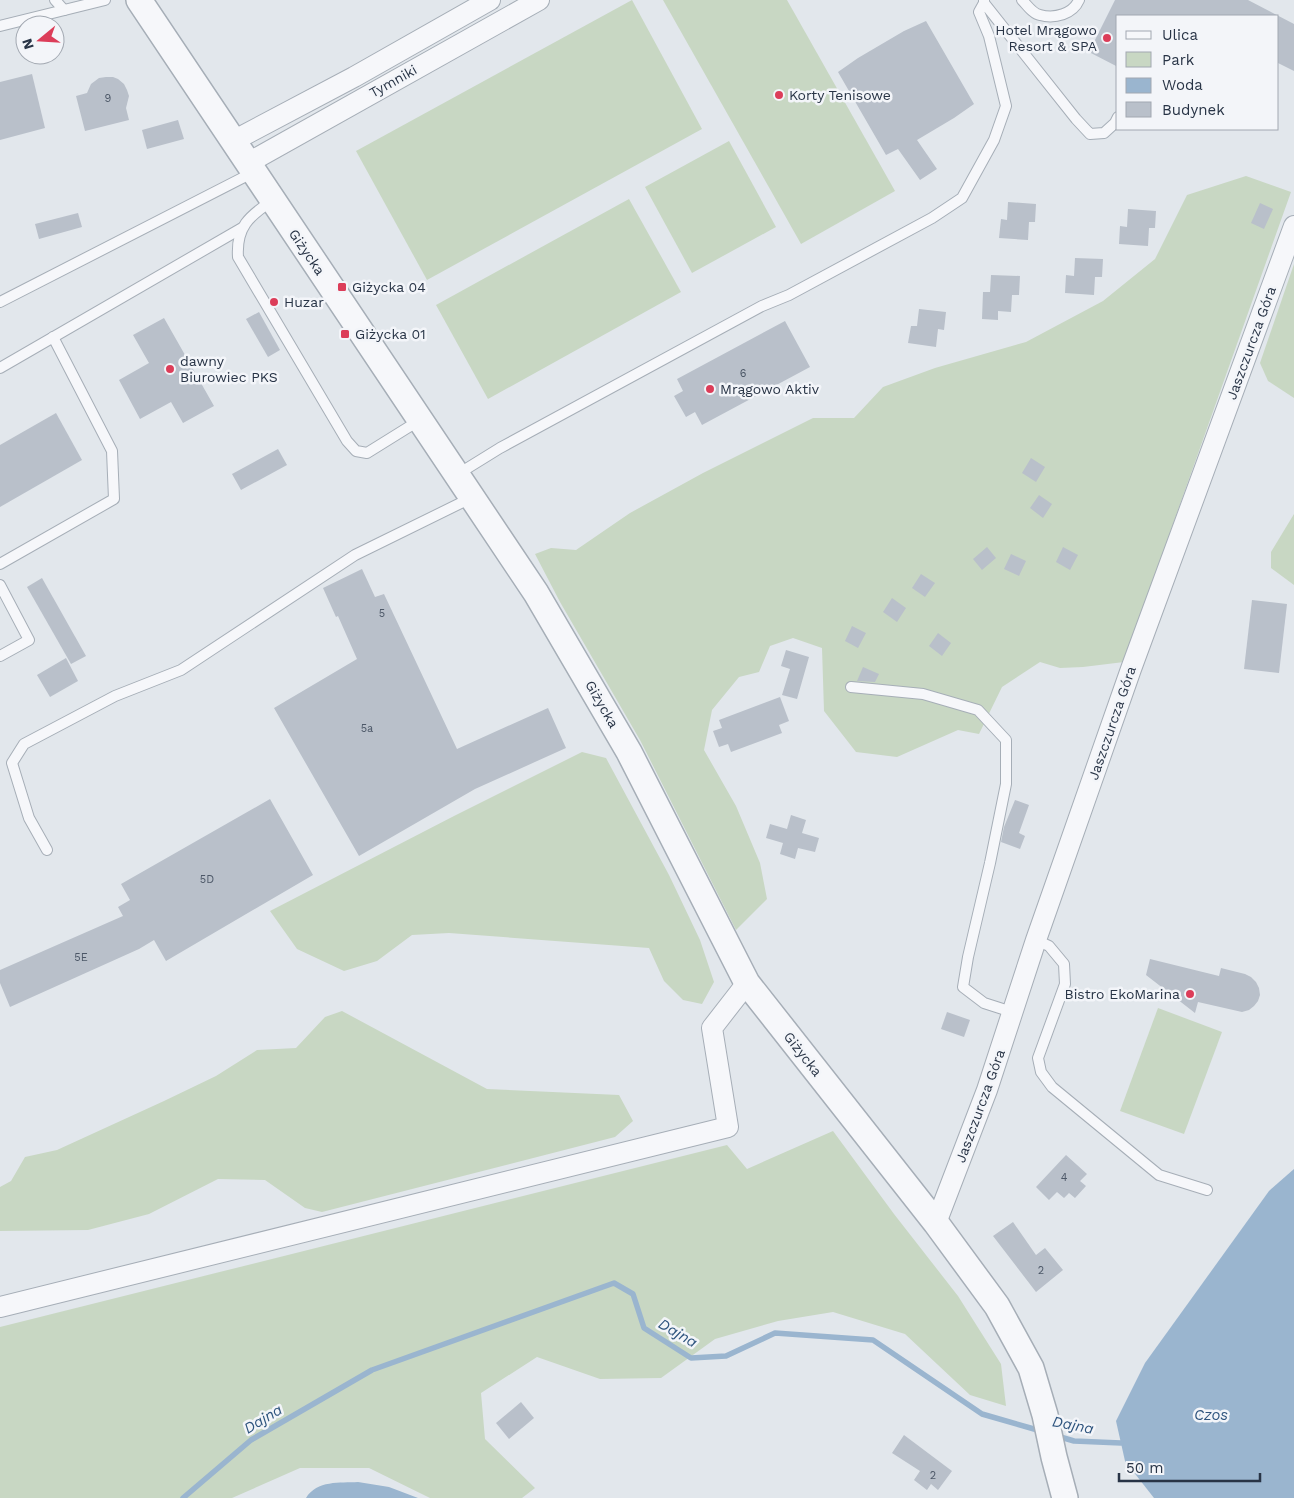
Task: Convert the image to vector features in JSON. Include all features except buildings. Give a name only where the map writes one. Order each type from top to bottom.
[{"type":"street","name":"Giżycka","points":[[139,0],[536,593],[630,752],[747,983],[936,1223],[997,1306],[1031,1368],[1045,1415],[1064,1498]]},
{"type":"street","name":"Tymniki","points":[[233,141],[354,77],[490,0]]},
{"type":"street","name":"Tymniki","points":[[251,167],[539,0]]},
{"type":"street","name":"Jaszczurcza Góra","points":[[936,1223],[987,1090],[1036,940],[1131,669],[1294,226]]},
{"type":"street","points":[[0,1307],[728,1127],[712,1028],[747,983]]},
{"type":"lane","points":[[55,0],[64,10]]},
{"type":"lane","points":[[0,26],[104,0]]},
{"type":"lane","points":[[1022,0],[1039,15],[1056,16],[1069,12],[1079,0]]},
{"type":"lane","points":[[457,475],[500,448],[754,311],[789,296],[924,222],[962,198],[994,140],[1006,106],[989,36],[979,12],[984,2],[1076,119],[1090,134],[1104,134],[1116,121]]},
{"type":"lane","points":[[0,302],[251,167]]},
{"type":"lane","points":[[272,200],[254,212],[242,228],[237,244],[238,258],[348,441],[356,451],[367,453],[420,420]]},
{"type":"lane","points":[[0,368],[242,228]]},
{"type":"lane","points":[[0,564],[114,499],[112,450],[53,338]]},
{"type":"lane","points":[[47,850],[29,818],[12,763],[24,744],[115,696],[181,670],[355,555],[472,498]]},
{"type":"lane","points":[[0,585],[29,640],[0,656]]},
{"type":"lane","points":[[851,687],[923,694],[978,710],[1006,740],[1006,784],[968,957],[963,988],[984,1003],[1012,1012]]},
{"type":"lane","points":[[1036,940],[1049,946],[1064,964],[1065,984],[1038,1058],[1041,1072],[1052,1087],[1159,1174],[1206,1190]]},
{"type":"green space","points":[[632,0],[702,129],[427,280],[356,151]]},
{"type":"green space","name":"Korty Tenisowe","points":[[663,0],[787,0],[895,191],[801,244]]},
{"type":"green space","points":[[729,141],[776,227],[692,273],[645,187]]},
{"type":"green space","points":[[1246,176],[1291,192],[1124,662],[1060,668],[1040,662],[1002,687],[979,734],[958,730],[897,757],[856,752],[824,711],[822,648],[793,638],[770,646],[759,672],[739,677],[712,710],[704,750],[736,806],[760,863],[767,899],[736,930],[640,740],[560,602],[535,554],[551,548],[576,550],[630,513],[703,473],[813,418],[854,418],[883,387],[935,368],[1026,342],[1103,301],[1155,259],[1187,195]]},
{"type":"green space","points":[[629,199],[681,292],[488,399],[436,305]]},
{"type":"green space","points":[[1294,264],[1294,398],[1268,381],[1260,363]]},
{"type":"green space","points":[[1294,514],[1294,585],[1271,568],[1271,552]]},
{"type":"green space","points":[[582,752],[606,758],[669,875],[700,940],[714,982],[702,1004],[683,1000],[664,981],[649,948],[449,933],[412,935],[377,961],[344,971],[297,949],[270,911],[454,816]]},
{"type":"green space","points":[[1158,1008],[1222,1032],[1184,1134],[1120,1111]]},
{"type":"green space","points":[[342,1011],[487,1089],[619,1095],[633,1121],[615,1137],[322,1212],[305,1208],[265,1180],[218,1179],[149,1214],[88,1230],[0,1231],[0,1187],[11,1181],[25,1157],[57,1150],[164,1101],[216,1076],[257,1050],[296,1048],[325,1017]]},
{"type":"green space","points":[[833,1131],[958,1296],[1001,1364],[1006,1406],[970,1395],[905,1334],[833,1312],[778,1321],[715,1339],[661,1378],[600,1379],[537,1357],[481,1393],[485,1439],[535,1488],[522,1498],[430,1498],[369,1468],[300,1468],[232,1498],[0,1498],[0,1327],[727,1145],[747,1169]]},
{"type":"water","name":"Czos","points":[[1294,1169],[1294,1498],[1154,1498],[1125,1461],[1116,1421],[1145,1363],[1269,1191]]},
{"type":"water","points":[[358,1482],[389,1487],[418,1498],[306,1498],[316,1488],[323,1485]]},
{"type":"waterway","name":"Dajna","points":[[183,1498],[251,1440],[372,1370],[614,1283],[633,1294],[644,1328],[691,1358],[726,1356],[775,1333],[873,1340],[982,1414],[1041,1431]]},
{"type":"waterway","name":"Dajna","points":[[1057,1436],[1074,1441],[1121,1443]]},
{"type":"place","name":"Hotel Mrągowo Resort & SPA","points":[[1107,38]]},
{"type":"place","name":"Korty Tenisowe","points":[[779,95]]},
{"type":"place","name":"Giżycka 04","points":[[342,287]]},
{"type":"place","name":"Huzar","points":[[274,302]]},
{"type":"place","name":"Giżycka 01","points":[[345,334]]},
{"type":"place","name":"dawny Biurowiec PKS","points":[[170,369]]},
{"type":"place","name":"Mrągowo Aktiv","points":[[710,389]]},
{"type":"place","name":"Bistro EkoMarina","points":[[1190,994]]}]
